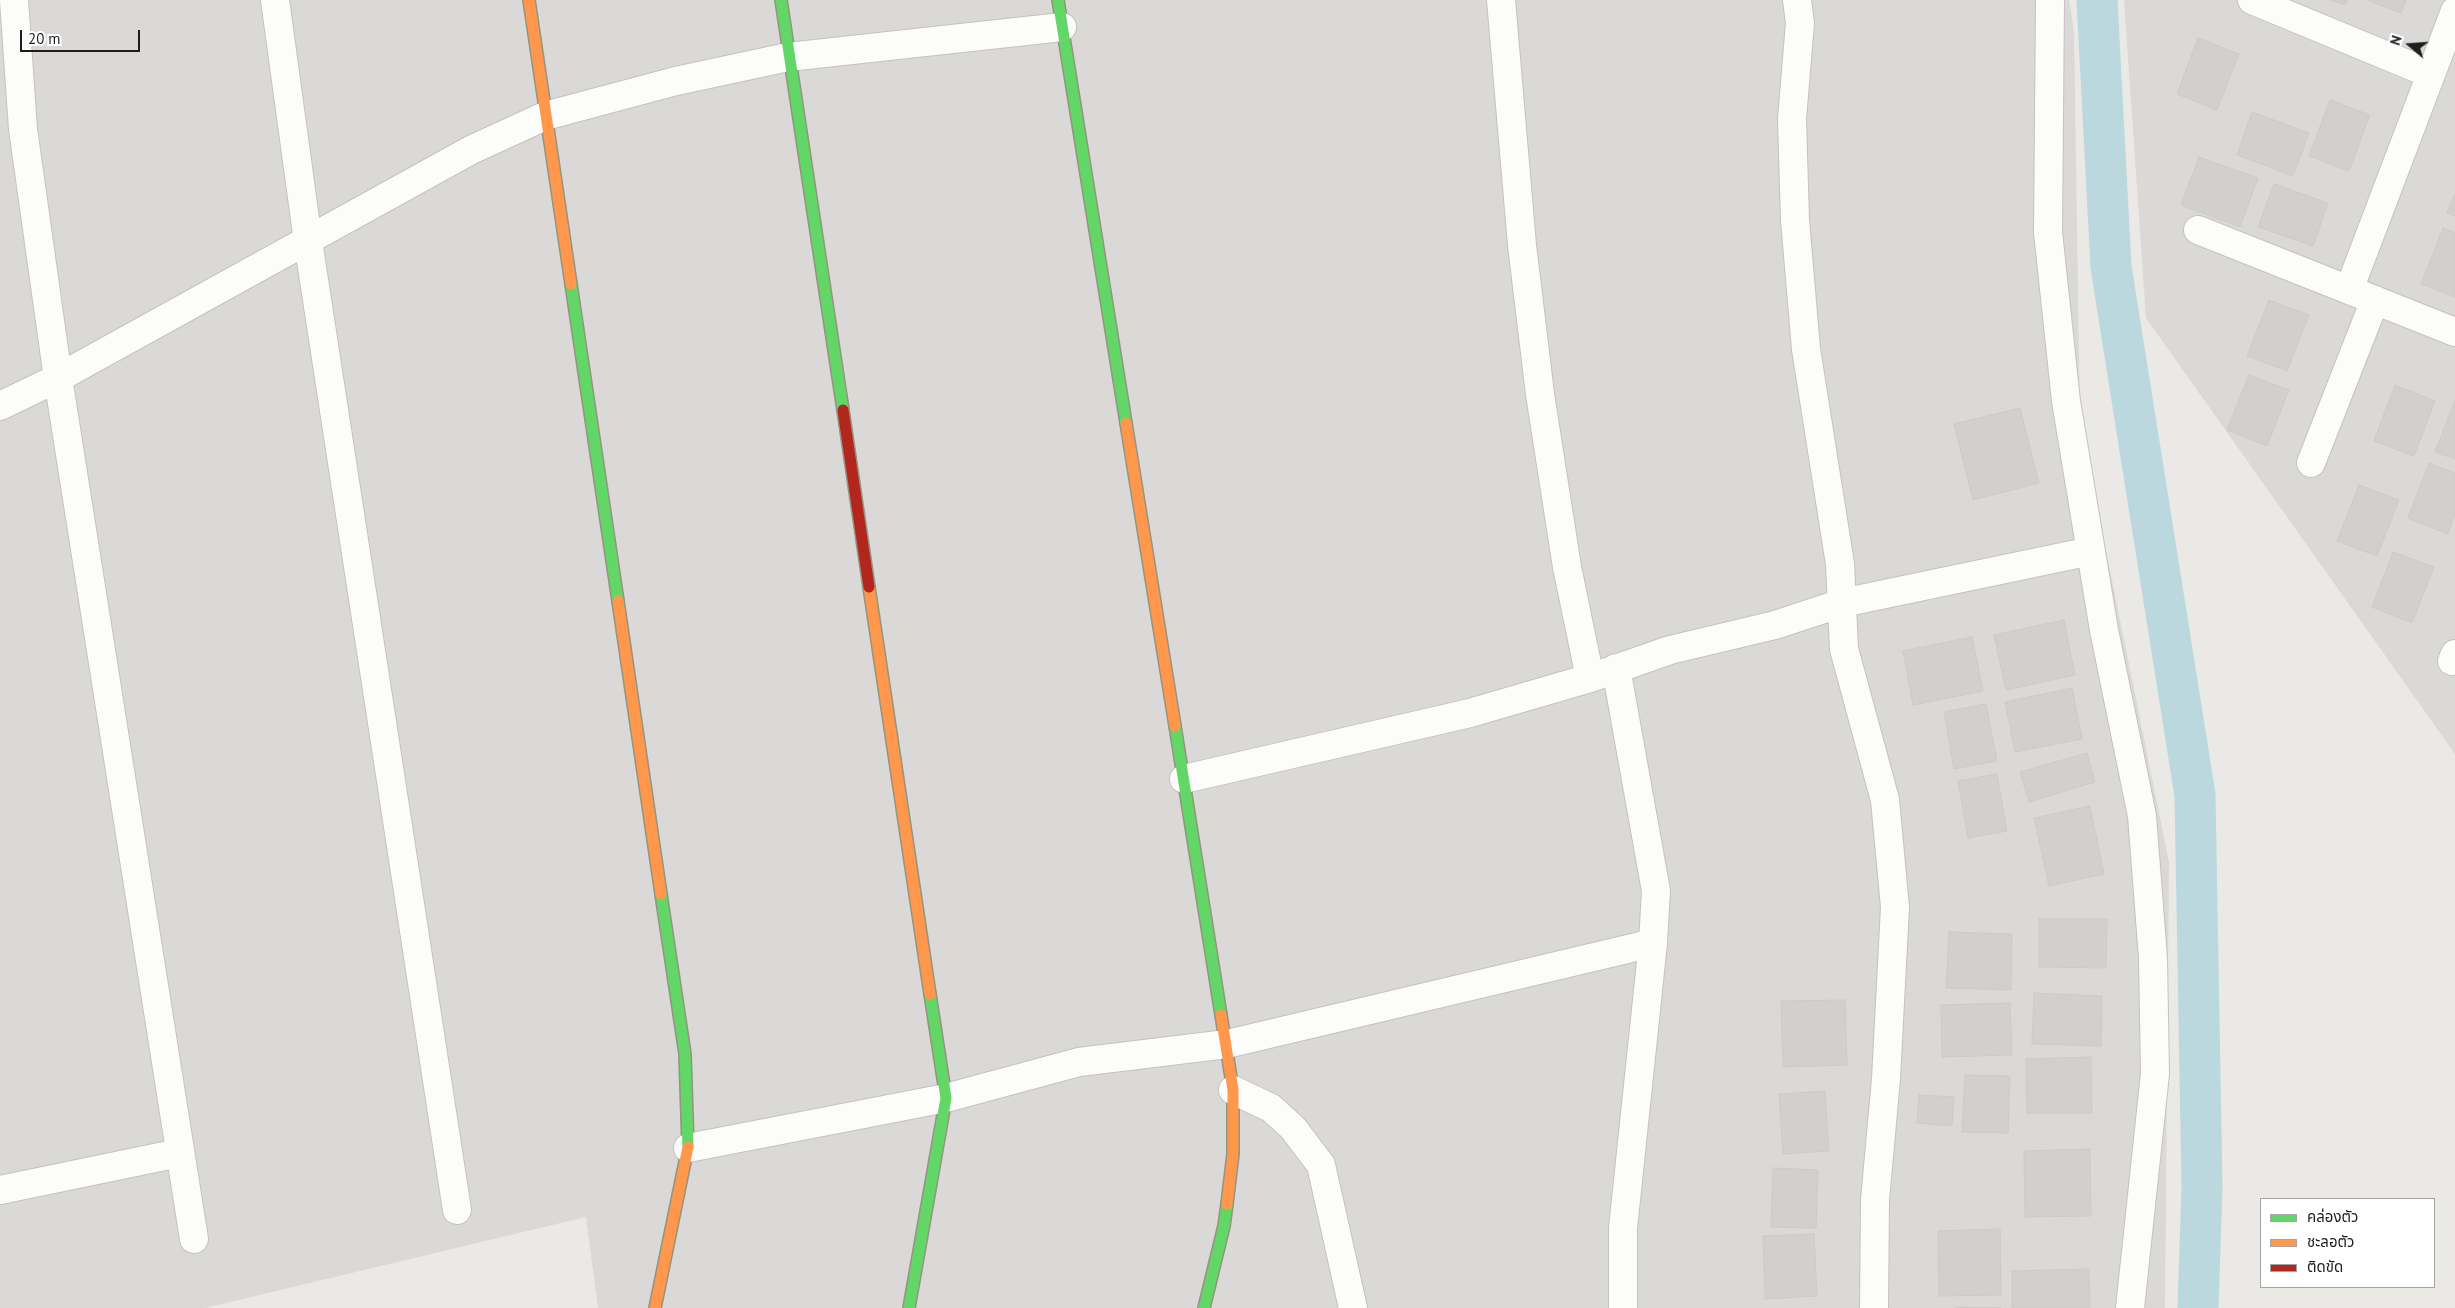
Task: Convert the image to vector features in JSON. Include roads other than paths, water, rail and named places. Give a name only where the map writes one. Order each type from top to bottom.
[{"type":"street","points":[[14,0],[23,129],[58,378],[179,1154],[194,1238]]},
{"type":"street","points":[[275,0],[308,241],[457,1210]]},
{"type":"street","points":[[529,0],[685,1054],[688,1148],[655,1308]]},
{"type":"street","points":[[781,0],[788,57],[946,1098],[909,1308]]},
{"type":"street","points":[[1058,0],[1233,1090],[1234,1154],[1224,1226],[1204,1308]]},
{"type":"street","points":[[1501,0],[1522,245],[1540,394],[1567,568],[1590,678]]},
{"type":"street","points":[[1797,0],[1800,23],[1792,119],[1795,220],[1806,349],[1840,564],[1844,649],[1885,800],[1895,906],[1886,1079],[1875,1200],[1874,1308]]},
{"type":"street","points":[[2050,0],[2048,232],[2066,401],[2104,630],[2142,816],[2153,958],[2155,1074],[2130,1308]]},
{"type":"street","points":[[2252,0],[2431,74]]},
{"type":"street","points":[[2349,290],[2455,11]]},
{"type":"street","points":[[0,406],[58,378],[471,150],[545,116],[676,81],[788,57],[1062,26]]},
{"type":"street","points":[[2198,230],[2455,332]]},
{"type":"street","points":[[2311,463],[2375,300]]},
{"type":"street","points":[[1184,779],[1470,713],[1590,678],[1670,650],[1775,625],[1842,603],[2091,550]]},
{"type":"street","points":[[1616,668],[1656,891],[1653,943],[1623,1228],[1623,1308]]},
{"type":"street","points":[[688,1148],[946,1098],[1079,1062],[1227,1044],[1653,943]]},
{"type":"street","points":[[1233,1090],[1271,1108],[1293,1128],[1321,1165],[1353,1308]]},
{"type":"street","points":[[0,1190],[179,1154]]},
{"type":"waterway","points":[[2097,0],[2111,267],[2195,795],[2202,1187],[2198,1308]]}]
